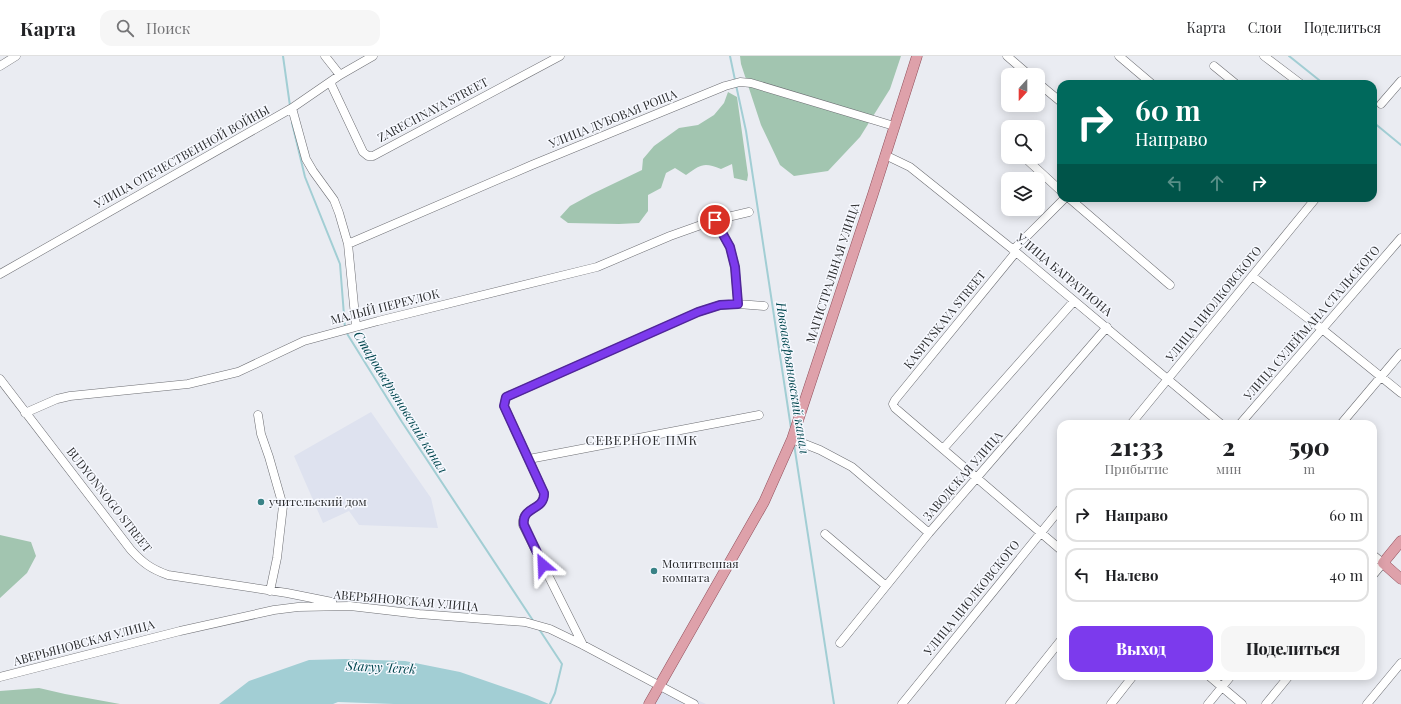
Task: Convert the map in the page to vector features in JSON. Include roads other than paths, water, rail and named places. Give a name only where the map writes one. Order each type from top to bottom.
[{"type":"main road","name":"МАГИСТРАЛЬНАЯ УЛИЦА","points":[[649,704],[764,502],[792,439],[917,56]]},
{"type":"main road","points":[[1401,541],[1383,563],[1401,579]]},
{"type":"street","points":[[0,66],[16,56]]},
{"type":"street","points":[[325,56],[340,76]]},
{"type":"street","name":"УЛИЦА ОТЕЧЕСТВЕННОЙ ВОЙНЫ","points":[[0,274],[292,108],[330,82],[373,56]]},
{"type":"street","name":"ZARECHNAYA STREET","points":[[330,82],[363,152],[368,156],[373,156],[560,56]]},
{"type":"street","points":[[1007,56],[1021,68]]},
{"type":"street","points":[[1119,56],[1147,80]]},
{"type":"street","points":[[1264,56],[1296,80]]},
{"type":"street","points":[[1214,66],[1231,80]]},
{"type":"street","points":[[1381,104],[1401,81]]},
{"type":"street","name":"УЛИЦА ДУБОВАЯ РОЩА","points":[[348,244],[532,165],[725,86],[740,82],[751,83],[894,126]]},
{"type":"street","points":[[1045,89],[1057,99]]},
{"type":"street","points":[[292,108],[306,159],[334,200],[339,213],[348,244],[356,326]]},
{"type":"street","name":"УЛИЦА БАГРАТИОНА","points":[[885,155],[910,167],[1015,251],[1215,420]]},
{"type":"street","points":[[1032,164],[1057,187]]},
{"type":"street","name":"KASPIYSKAYA STREET","points":[[943,449],[895,408],[895,400],[1015,251],[1061,202]]},
{"type":"street","points":[[1073,202],[1170,285]]},
{"type":"street","name":"УЛИЦА ЦИОЛКОВСКОГО","points":[[1134,420],[1313,202]]},
{"type":"street","name":"МАЛЫЙ ПЕРЕУЛОК","points":[[25,413],[58,398],[188,384],[238,372],[304,341],[356,326],[597,267],[670,236],[715,220],[749,212]]},
{"type":"street","points":[[715,220],[730,247],[735,267],[738,304]]},
{"type":"street","name":"УЛИЦА СУЛЕЙМАНА СТАЛЬСКОГО","points":[[1243,420],[1401,238]]},
{"type":"street","points":[[1252,276],[1322,329],[1401,393]]},
{"type":"street","points":[[1057,547],[943,449],[1074,301]]},
{"type":"street","points":[[583,644],[524,525],[523,519],[526,514],[542,503],[545,499],[544,493],[504,406],[506,397],[698,312],[720,305],[738,304],[764,306]]},
{"type":"street","name":"ЗАВОДСКАЯ УЛИЦА","points":[[840,643],[929,533],[1106,327]]},
{"type":"street","points":[[1344,420],[1401,353]]},
{"type":"street","name":"BUDYONNOGO STREET","points":[[0,379],[141,562],[154,570],[168,575],[270,591],[350,606]]},
{"type":"street","points":[[258,415],[261,434],[283,506],[277,558],[270,591]]},
{"type":"street","points":[[529,459],[759,415]]},
{"type":"street","points":[[792,439],[820,450],[852,467],[929,533]]},
{"type":"street","name":"УЛИЦА ЦИОЛКОВСКОГО","points":[[902,704],[1057,513]]},
{"type":"street","points":[[825,534],[886,586]]},
{"type":"street","points":[[1377,558],[1383,563],[1377,570]]},
{"type":"street","name":"АВЕРЬЯНОВСКАЯ УЛИЦА","points":[[0,677],[180,631],[274,610],[298,607],[350,606],[419,614],[525,622],[550,629],[583,644],[694,704]]},
{"type":"street","points":[[1010,704],[1057,645]]},
{"type":"street","points":[[1367,704],[1401,663]]},
{"type":"street","points":[[1111,704],[1131,680]]},
{"type":"street","points":[[1214,680],[1242,704]]},
{"type":"street","points":[[1208,704],[1228,680]]},
{"type":"street","points":[[1266,704],[1286,680]]},
{"type":"water","name":"Staryy Terek","points":[[345,659],[405,661],[460,672],[549,704],[394,704],[338,702],[333,704],[219,704],[249,681],[309,660]]},
{"type":"waterway","name":"Староаверьяновский канал","points":[[283,56],[290,106]]},
{"type":"waterway","name":"Новоаверьяновский канал","points":[[730,56],[735,80]]},
{"type":"waterway","points":[[1289,56],[1319,80]]},
{"type":"waterway","name":"Новоаверьяновский канал","points":[[736,85],[746,131],[791,428]]},
{"type":"waterway","name":"Староаверьяновский канал","points":[[292,123],[305,177],[340,264],[345,328]]},
{"type":"waterway","points":[[1377,125],[1401,145]]},
{"type":"waterway","name":"Староаверьяновский канал","points":[[346,332],[402,422],[534,622]]},
{"type":"waterway","name":"Новоаверьяновский канал","points":[[794,444],[834,704]]},
{"type":"waterway","name":"Староаверьяновский канал","points":[[539,629],[562,664],[555,693],[550,704]]},
{"type":"place","name":"учительский дом","points":[[261,502]]},
{"type":"place","name":"Молитвенная комната","points":[[654,571]]},
{"type":"district","name":"СЕВЕРНОЕ ПМК","points":[[642,440]]}]
